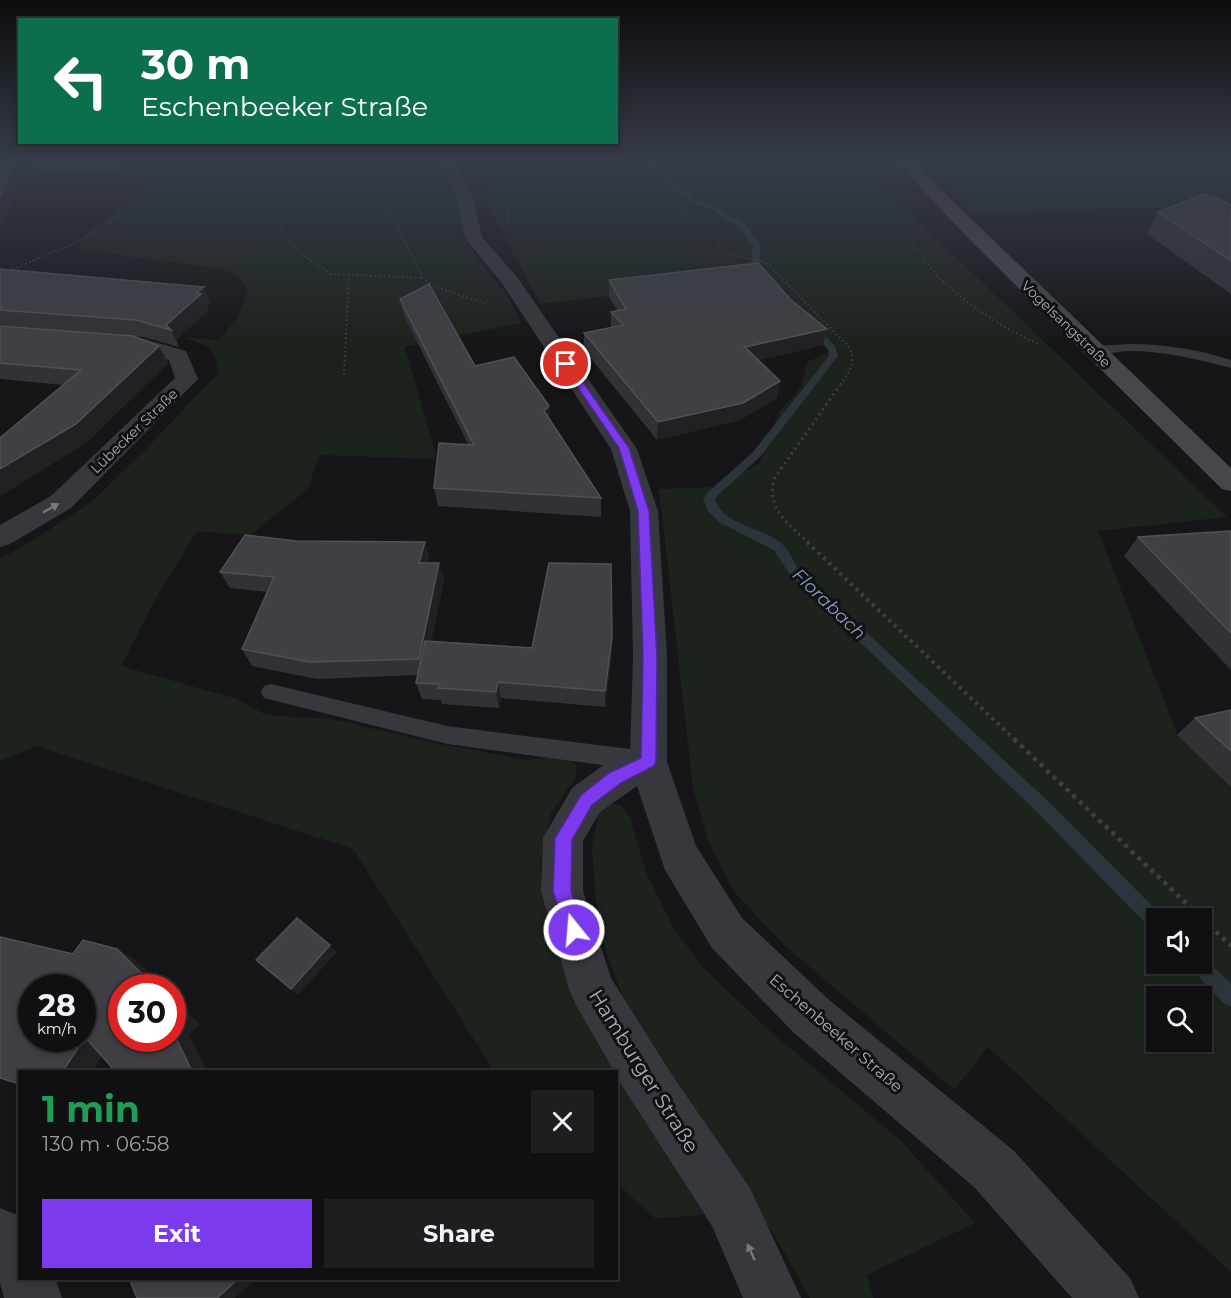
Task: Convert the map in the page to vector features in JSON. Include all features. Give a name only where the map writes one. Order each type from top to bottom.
[{"type":"street","name":"Eschenbeeker Straße","points":[[470,223],[474,238],[509,280],[624,448],[644,511],[650,656],[648,762],[679,856],[727,933],[811,1016],[994,1169],[1110,1298]]},
{"type":"street","name":"Vogelsangstraße","points":[[963,223],[1231,483]]},
{"type":"street","name":"Lübecker Straße","points":[[0,537],[61,502],[187,379],[178,356],[144,345],[99,342]]},
{"type":"street","name":"Hamburger Straße","points":[[648,762],[615,778],[586,800],[563,838],[562,891],[591,989],[654,1093],[730,1207],[772,1298]]},
{"type":"street","points":[[0,1236],[18,1256]]},
{"type":"street","points":[[28,1280],[33,1298]]},
{"type":"lane","points":[[1094,350],[1124,346],[1164,348],[1231,364]]},
{"type":"lane","points":[[271,692],[447,735],[648,762]]},
{"type":"path","points":[[0,274],[76,243],[108,223]]},
{"type":"path","points":[[279,223],[305,257],[331,274],[423,278]]},
{"type":"path","points":[[395,223],[423,278],[433,286],[483,303],[531,314]]},
{"type":"path","points":[[507,223],[509,280]]},
{"type":"path","points":[[702,223],[724,250],[732,255],[761,261],[776,272],[850,348],[853,357],[851,369],[774,479],[770,490],[772,501],[781,517],[1231,946]]},
{"type":"path","points":[[897,223],[934,272],[973,305],[1012,332],[1035,343],[1068,353],[1094,350]]},
{"type":"path","points":[[344,375],[349,275]]},
{"type":"shaded area","points":[[101,223],[461,223],[464,238],[507,295],[521,323],[405,347],[437,459],[319,455],[308,489],[250,535],[197,531],[157,596],[121,666],[237,699],[266,715],[332,719],[430,742],[526,760],[566,755],[577,766],[575,778],[551,813],[540,863],[550,927],[572,996],[613,1070],[493,1070],[353,849],[36,746],[0,761],[0,559],[90,503],[144,451],[218,373],[215,357],[209,348],[183,337],[219,340],[238,317],[248,291],[241,278],[227,270],[77,249],[91,229]]},
{"type":"shaded area","points":[[496,223],[920,223],[1227,517],[1098,531],[1177,734],[1231,785],[1231,1272],[988,1047],[954,1090],[784,945],[736,894],[709,844],[693,788],[659,489],[715,487],[760,463],[779,412],[801,387],[807,362],[830,352],[763,277],[541,304]]},
{"type":"shaded area","points":[[610,803],[621,805],[630,817],[646,872],[674,929],[704,968],[763,1025],[900,1140],[975,1223],[867,1275],[873,1298],[810,1298],[778,1241],[625,1003],[605,948],[596,901],[592,848],[599,811]]},
{"type":"shaded area","points":[[618,1078],[704,1215],[655,1218],[618,1185]]},
{"type":"building","points":[[1174,223],[1231,223],[1231,261]]},
{"type":"building","points":[[758,263],[791,300],[827,329],[745,347],[780,381],[743,403],[658,422],[584,333],[624,325],[611,312],[626,309],[609,280]]},
{"type":"building","points":[[0,269],[204,287],[196,293],[201,294],[166,325],[171,330],[136,320],[0,310]]},
{"type":"building","points":[[429,284],[475,366],[514,357],[549,406],[544,411],[601,498],[434,488],[439,443],[474,445],[400,299]]},
{"type":"building","points":[[0,326],[133,336],[159,346],[76,424],[0,469],[0,438],[81,370],[0,363]]},
{"type":"building","points":[[1231,531],[1231,633],[1138,537]]},
{"type":"building","points":[[245,535],[296,541],[425,542],[419,563],[439,563],[419,659],[309,662],[242,649],[274,577],[220,572]]},
{"type":"building","points":[[549,563],[611,564],[612,637],[605,691],[498,682],[496,692],[438,688],[439,684],[416,683],[425,641],[532,648]]},
{"type":"building","points":[[1231,710],[1231,751],[1195,718]]},
{"type":"building","points":[[297,918],[330,945],[291,989],[256,960]]},
{"type":"building","points":[[0,937],[73,954],[83,940],[117,949],[142,974],[108,974],[108,1052],[183,1052],[192,1070],[114,1070],[96,1049],[96,974],[18,974],[18,1052],[75,1052],[64,1070],[18,1070],[18,1083],[0,1078]]},
{"type":"building","points":[[130,1280],[237,1280],[217,1298],[137,1298]]},
{"type":"waterway","name":"Florabach","points":[[737,223],[747,231],[751,241],[757,244],[755,266],[766,276]]},
{"type":"waterway","name":"Florabach","points":[[813,329],[832,348],[834,356],[756,455],[712,494],[709,500],[712,508],[723,519],[778,547],[794,572],[1043,807],[1146,912]]},
{"type":"waterway","name":"Florabach","points":[[1209,974],[1231,997]]},
{"type":"route","points":[[566,364],[624,448],[644,511],[650,656],[648,762],[615,778],[586,800],[563,838],[562,891],[574,930]]}]
